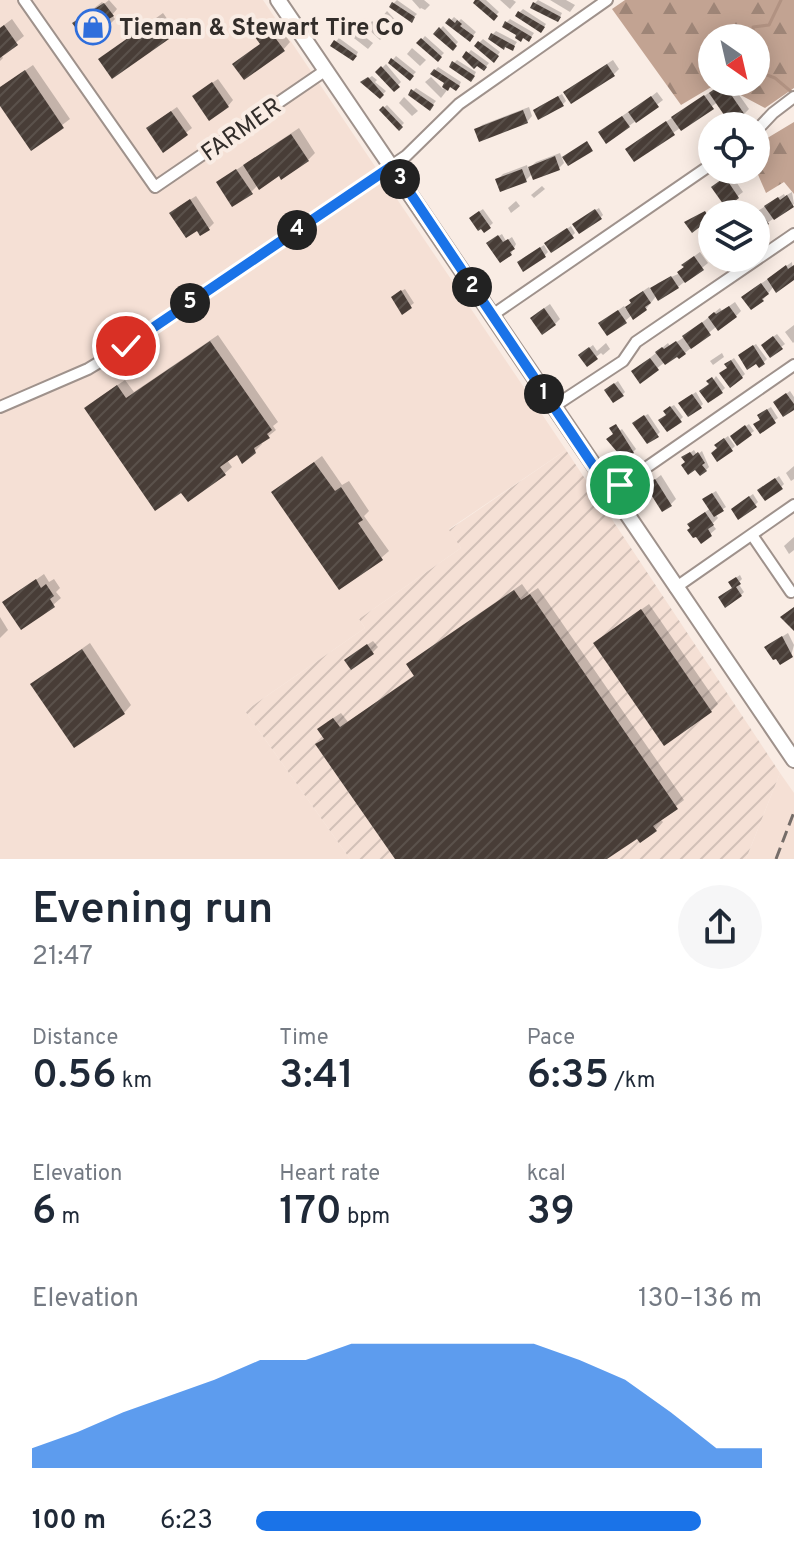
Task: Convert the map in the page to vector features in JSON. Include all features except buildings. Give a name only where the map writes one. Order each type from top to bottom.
[{"type":"main road","points":[[278,0],[794,760]]},
{"type":"street","name":"FARMER","points":[[24,0],[155,187],[326,70]]},
{"type":"street","points":[[0,407],[88,369],[115,353],[392,166],[422,143],[459,104],[607,0]]},
{"type":"street","points":[[770,116],[793,98]]},
{"type":"street","points":[[491,316],[698,174]]},
{"type":"street","points":[[553,407],[623,361],[636,342],[794,234]]},
{"type":"street","points":[[611,492],[794,365]]},
{"type":"street","points":[[675,588],[794,505]]},
{"type":"street","points":[[752,535],[791,592]]},
{"type":"shaded area","points":[[0,0],[263,0],[566,450],[449,529],[461,548],[359,619],[365,628],[245,711],[350,859],[0,859]]},
{"type":"shaded area","points":[[566,450],[780,773],[746,859],[350,859],[245,711],[365,628],[359,619],[461,548],[449,530]]},
{"type":"shaded area","points":[[780,773],[794,793],[794,859],[746,859]]},
{"type":"green space","points":[[625,0],[794,0],[794,88],[765,108],[742,96],[770,96],[770,24],[698,24],[698,95],[681,105],[612,9]]},
{"type":"green space","points":[[794,122],[794,194],[784,182],[766,193],[762,184],[770,184],[770,137]]},
{"type":"waterway","points":[[769,24],[781,0]]},
{"type":"waterway","points":[[770,76],[794,94]]},
{"type":"railway","points":[[776,859],[794,812]]},
{"type":"place","name":"Tieman & Stewart Tire Co","points":[[93,27]]},
{"type":"route","points":[[126,346],[392,166],[611,492],[620,485]]}]
